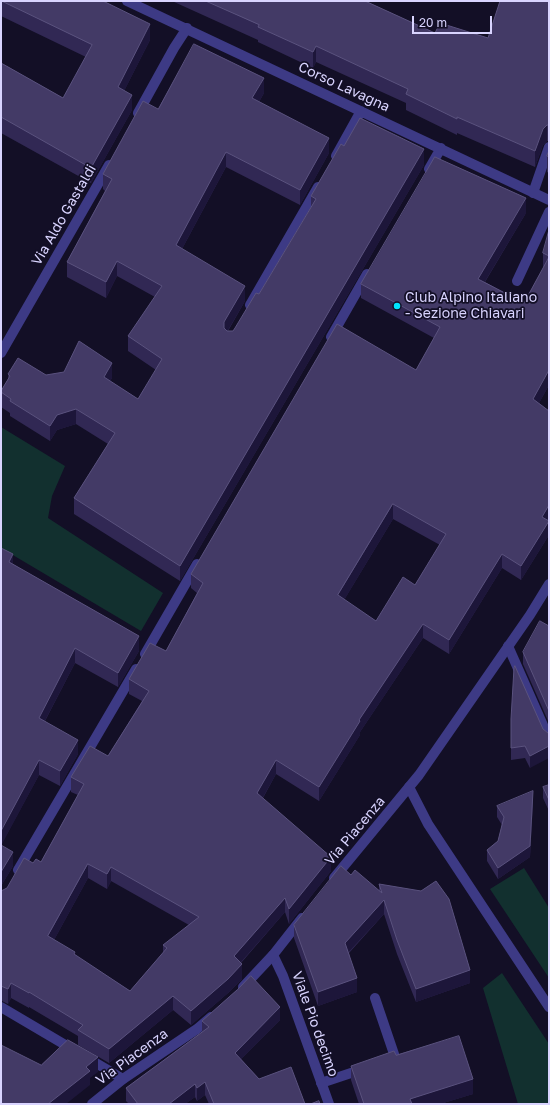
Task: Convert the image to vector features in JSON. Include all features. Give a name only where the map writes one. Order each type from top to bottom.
[{"type":"street","name":"Corso Lavagna","points":[[127,1],[549,200]]},
{"type":"street","points":[[132,124],[174,48],[187,28]]},
{"type":"street","points":[[330,166],[361,111]]},
{"type":"street","points":[[424,178],[441,148]]},
{"type":"street","points":[[533,193],[549,148]]},
{"type":"street","name":"Via Aldo Gastaldi","points":[[1,353],[113,158]]},
{"type":"street","points":[[246,312],[322,180]]},
{"type":"street","points":[[517,281],[549,212]]},
{"type":"street","points":[[324,348],[372,266]]},
{"type":"street","points":[[13,879],[204,552]]},
{"type":"street","name":"Via Piacenza","points":[[328,885],[419,775],[549,584]]},
{"type":"street","points":[[508,646],[549,739]]},
{"type":"street","points":[[409,787],[428,824],[549,1007]]},
{"type":"street","points":[[238,992],[273,955],[309,909]]},
{"type":"street","name":"Viale Pio decimo","points":[[273,955],[283,976],[329,1104]]},
{"type":"street","points":[[321,1083],[394,1057],[375,998]]},
{"type":"street","points":[[1,1007],[123,1079]]},
{"type":"street","name":"Via Piacenza","points":[[92,1104],[123,1079],[197,1029],[221,1008]]},
{"type":"green space","points":[[1,427],[65,466],[52,496],[48,518],[163,593],[141,631],[1,548]]},
{"type":"green space","points":[[524,868],[549,908],[549,978],[490,889]]},
{"type":"green space","points":[[502,973],[549,1044],[549,1104],[518,1104],[483,988]]},
{"type":"building","points":[[2,1],[103,1],[150,24],[118,87],[132,95],[91,168],[1,117],[1,63],[63,98],[92,45]]},
{"type":"building","points":[[206,1],[365,1],[435,33],[440,23],[488,38],[500,1],[549,1],[549,125],[543,129],[535,151],[457,117],[457,119],[406,94],[408,89],[316,46],[313,52]]},
{"type":"building","points":[[194,44],[264,78],[252,98],[329,138],[300,190],[226,152],[176,245],[245,286],[224,322],[224,328],[227,331],[233,331],[256,293],[259,294],[316,199],[311,196],[341,144],[344,146],[360,118],[424,149],[180,566],[74,498],[115,433],[76,409],[57,415],[50,426],[10,401],[11,399],[1,391],[10,376],[8,374],[18,358],[46,375],[64,372],[79,341],[112,363],[104,377],[138,399],[162,359],[128,336],[162,286],[117,261],[106,282],[67,262],[112,179],[103,174],[143,101],[158,109]]},
{"type":"building","points":[[435,157],[526,198],[478,279],[524,303],[549,257],[549,370],[533,399],[549,411],[549,505],[542,517],[549,521],[521,566],[502,554],[449,640],[423,624],[359,720],[360,721],[319,787],[276,760],[257,793],[331,857],[289,909],[285,898],[234,956],[242,964],[228,979],[191,1011],[173,996],[109,1049],[78,1030],[83,1025],[29,992],[11,983],[8,989],[1,986],[1,891],[7,888],[24,858],[33,863],[36,859],[41,862],[84,784],[71,777],[90,746],[108,756],[149,691],[129,679],[150,643],[166,651],[203,583],[191,574],[337,324],[416,370],[440,327],[361,284]],"holes":[[[393,504],[446,534],[415,585],[403,577],[376,621],[338,595]],[[88,864],[107,874],[111,867],[199,917],[163,945],[167,948],[130,991],[74,954],[75,952],[48,936]]]},
{"type":"building","points":[[549,230],[549,256],[543,253]]},
{"type":"building","points":[[1,548],[13,554],[9,562],[139,636],[118,673],[75,648],[39,718],[78,740],[60,771],[39,760],[1,831]]},
{"type":"building","points":[[540,621],[549,626],[549,711],[523,652]]},
{"type":"building","points":[[515,666],[543,729],[549,733],[549,746],[530,756],[525,746],[511,748],[511,719]]},
{"type":"building","points":[[549,785],[549,800],[543,787]]},
{"type":"building","points":[[533,791],[530,846],[498,868],[487,850],[498,841],[504,817],[497,806]]},
{"type":"building","points":[[1,845],[13,852],[1,872]]},
{"type":"building","points":[[341,866],[351,875],[355,870],[382,893],[379,884],[421,891],[436,881],[449,899],[470,970],[416,989],[397,940],[384,900],[345,943],[357,978],[318,992],[294,925]]},
{"type":"building","points":[[251,976],[280,1007],[235,1053],[259,1079],[291,1067],[305,1104],[214,1104],[205,1082],[197,1088],[195,1084],[169,1104],[138,1104],[126,1088],[209,1027],[202,1021]]},
{"type":"building","points":[[459,1036],[473,1079],[410,1099],[412,1104],[364,1104],[351,1066],[394,1051],[396,1055]]},
{"type":"building","points":[[68,1040],[98,1057],[86,1067],[90,1071],[48,1104],[1,1104],[1,1045],[41,1065]]},
{"type":"building","points":[[319,1101],[320,1104],[311,1104]]},
{"type":"place","name":"Club Alpino Italiano - Sezione Chiavari","points":[[397,306]]}]
